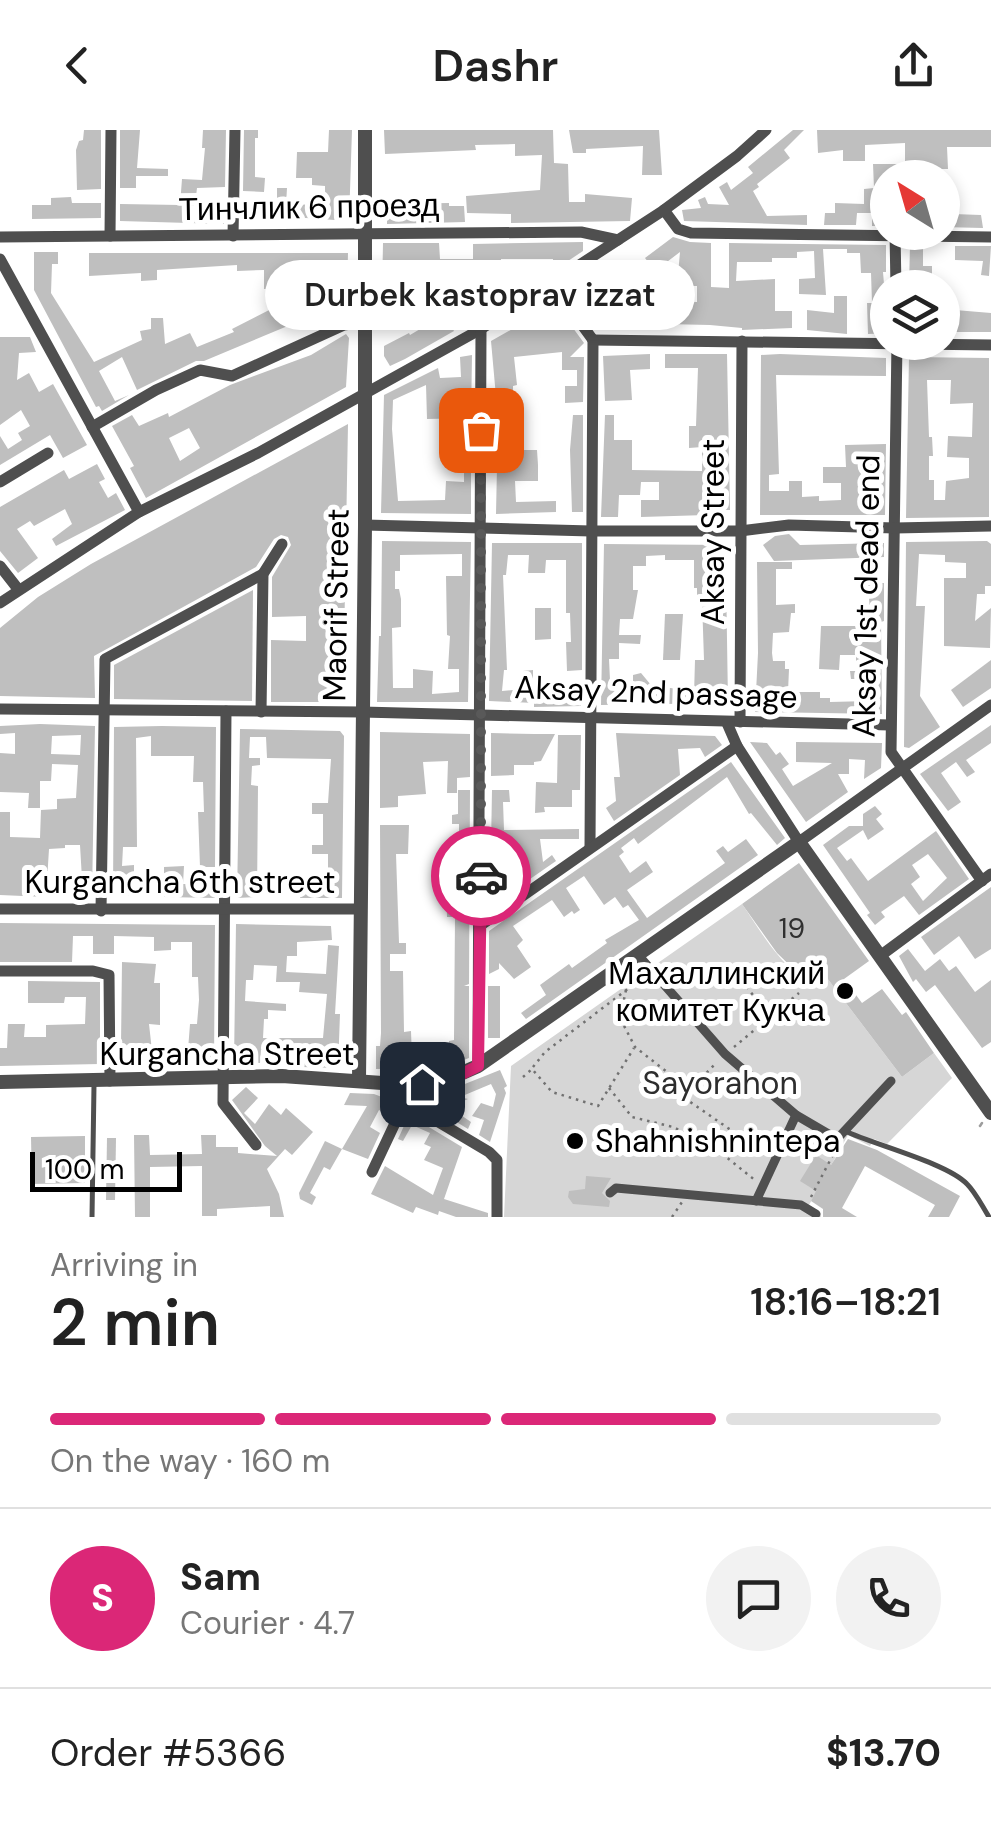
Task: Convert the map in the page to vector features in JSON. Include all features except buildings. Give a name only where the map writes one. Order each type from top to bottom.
[{"type":"street","points":[[110,236],[111,130]]},
{"type":"street","points":[[233,236],[235,130]]},
{"type":"street","name":"Maorif Street","points":[[359,1080],[366,525],[365,130]]},
{"type":"street","points":[[0,603],[140,512],[258,454],[482,330],[664,210],[766,130]]},
{"type":"street","points":[[664,210],[678,230],[691,233],[870,234]]},
{"type":"street","name":"Тинчлик 6 проезд","points":[[0,237],[581,232],[618,240]]},
{"type":"street","points":[[960,236],[991,237]]},
{"type":"street","points":[[0,258],[140,512]]},
{"type":"street","points":[[553,285],[593,340],[590,847]]},
{"type":"street","points":[[0,297],[15,288]]},
{"type":"street","points":[[92,427],[200,370],[232,376],[344,325],[365,322]]},
{"type":"street","points":[[478,1066],[482,330]]},
{"type":"street","points":[[593,340],[870,343]]},
{"type":"street","name":"Aksay Street","points":[[742,341],[733,722],[737,746],[799,842]]},
{"type":"street","points":[[960,344],[991,345]]},
{"type":"street","name":"Aksay 1st dead end","points":[[897,360],[891,752],[986,878]]},
{"type":"street","points":[[0,482],[48,453]]},
{"type":"street","points":[[366,525],[591,531],[740,531],[789,525],[991,526]]},
{"type":"street","points":[[102,911],[105,659],[263,574],[282,544]]},
{"type":"street","points":[[0,566],[18,589]]},
{"type":"street","points":[[262,712],[263,574]]},
{"type":"street","name":"Kurgancha Street","points":[[0,1082],[222,1076],[411,1085],[446,1080],[478,1066],[639,956],[991,704]]},
{"type":"street","name":"Aksay 2nd passage","points":[[0,709],[481,714],[890,724]]},
{"type":"street","points":[[226,711],[223,1103],[256,1145]]},
{"type":"street","points":[[481,925],[737,746]]},
{"type":"street","points":[[799,842],[986,1095],[991,1113]]},
{"type":"street","points":[[880,956],[986,878]]},
{"type":"street","name":"Kurgancha 6th street","points":[[0,910],[359,909]]},
{"type":"street","points":[[639,956],[724,1054],[796,1115],[840,1134],[891,1080]]},
{"type":"street","points":[[0,971],[93,971],[109,975],[102,1082]]},
{"type":"street","points":[[372,1172],[411,1085]]},
{"type":"street","points":[[405,1102],[494,1155],[498,1165],[496,1217]]},
{"type":"street","points":[[756,1201],[796,1115]]},
{"type":"street","points":[[610,1193],[616,1188],[801,1205],[816,1214]]},
{"type":"lane","points":[[92,1217],[102,1082]]},
{"type":"lane","points":[[840,1134],[898,1150],[965,1181],[988,1217]]},
{"type":"path","points":[[733,970],[770,1017]]},
{"type":"path","points":[[524,1077],[545,1052],[651,972]]},
{"type":"path","points":[[626,990],[620,1018],[634,1047],[690,1090]]},
{"type":"path","points":[[773,1159],[684,1097],[724,1054],[799,993]]},
{"type":"path","points":[[532,1068],[552,1092],[598,1106],[634,1047]]},
{"type":"path","points":[[609,1088],[632,1117],[673,1128],[715,1148],[763,1184]]},
{"type":"path","points":[[801,1205],[808,1202],[839,1144],[840,1134]]},
{"type":"path","points":[[672,1217],[687,1194]]},
{"type":"green space","name":"Sayorahon","points":[[742,904],[793,971],[816,984],[827,978],[902,1077],[934,1053],[952,1078],[887,1144],[874,1139],[870,1146],[848,1135],[809,1205],[821,1217],[504,1217],[511,1066]]},
{"type":"way so far","points":[[481,430],[481,876]]},
{"type":"place","name":"Durbek kastoprav izzat","points":[[481,430]]},
{"type":"place","name":"Махаллинский комитет Кукча","points":[[845,991]]},
{"type":"place","name":"Shahnishnintepa","points":[[575,1141]]},
{"type":"route","points":[[422,1084],[446,1080],[478,1066],[481,876]]}]
